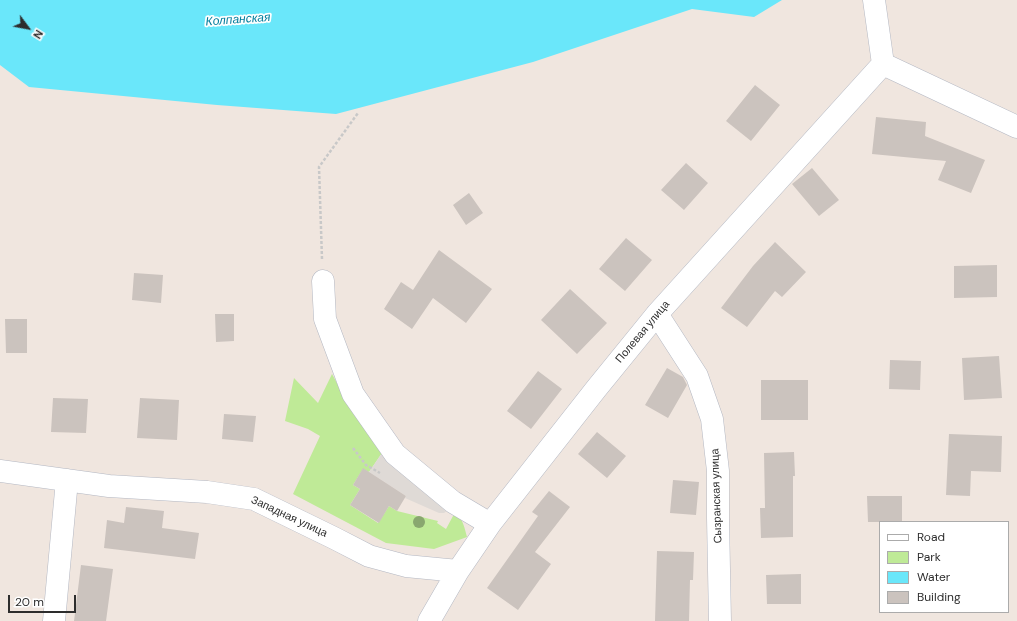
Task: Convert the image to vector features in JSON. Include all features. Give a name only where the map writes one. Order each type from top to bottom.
[{"type":"street","points":[[874,0],[883,64],[1017,127]]},
{"type":"street","name":"Полевая улица","points":[[429,621],[458,571],[490,524],[657,314],[883,64]]},
{"type":"street","points":[[323,281],[325,319],[353,394],[395,454],[453,502],[456,508],[490,524]]},
{"type":"street","name":"Сызранская улица","points":[[657,314],[697,376],[712,419],[718,471],[720,621]]},
{"type":"street","name":"Западная улица","points":[[0,472],[109,486],[207,492],[254,499],[369,556],[406,566],[458,571]]},
{"type":"street","points":[[54,621],[67,480]]},
{"type":"path","points":[[323,281],[319,167],[358,113]]},
{"type":"path","points":[[353,448],[366,465],[372,468]]},
{"type":"green space","points":[[332,374],[349,405],[382,453],[369,472],[363,469],[353,485],[360,489],[350,505],[378,523],[389,506],[397,511],[438,521],[437,523],[446,529],[453,516],[457,514],[465,528],[467,537],[434,549],[386,543],[293,494],[320,436],[308,429],[285,421],[294,378],[318,403]]},
{"type":"shaded area","points":[[382,453],[450,509],[444,513],[439,513],[405,498],[406,496],[369,472]]},
{"type":"water","name":"Колпанская","points":[[0,0],[782,0],[754,17],[692,9],[533,62],[336,114],[217,105],[29,87],[0,65]]},
{"type":"building","points":[[755,85],[780,105],[751,141],[726,121]]},
{"type":"building","points":[[876,117],[926,122],[925,136],[985,160],[971,193],[938,180],[946,161],[872,154]]},
{"type":"building","points":[[686,163],[708,183],[684,210],[661,190]]},
{"type":"building","points":[[812,168],[839,200],[819,216],[792,184]]},
{"type":"building","points":[[469,193],[483,213],[466,225],[453,205]]},
{"type":"building","points":[[626,238],[652,260],[625,291],[599,269]]},
{"type":"building","points":[[775,242],[806,272],[782,297],[775,291],[747,327],[721,308],[753,266]]},
{"type":"building","points":[[439,250],[492,289],[466,323],[433,298],[412,329],[384,309],[401,282],[413,290]]},
{"type":"building","points":[[997,265],[997,297],[954,298],[954,266]]},
{"type":"building","points":[[134,273],[163,275],[161,303],[132,300]]},
{"type":"building","points":[[570,289],[607,323],[577,354],[541,320]]},
{"type":"building","points":[[215,314],[234,314],[234,341],[216,342]]},
{"type":"building","points":[[5,319],[27,319],[27,353],[6,353]]},
{"type":"building","points":[[999,356],[1002,398],[964,400],[962,358]]},
{"type":"building","points":[[890,360],[921,361],[920,390],[889,389]]},
{"type":"building","points":[[667,368],[683,377],[687,385],[668,418],[645,405]]},
{"type":"building","points":[[538,371],[562,389],[531,429],[507,411]]},
{"type":"building","points":[[761,380],[808,380],[808,420],[761,420]]},
{"type":"building","points":[[53,398],[88,399],[86,433],[51,432]]},
{"type":"building","points":[[140,398],[179,400],[177,440],[137,438]]},
{"type":"building","points":[[224,414],[256,416],[253,442],[222,439]]},
{"type":"building","points":[[597,432],[626,456],[607,478],[578,454]]},
{"type":"building","points":[[949,434],[1002,436],[1001,472],[971,471],[970,496],[946,495]]},
{"type":"building","points":[[794,452],[795,476],[793,476],[793,537],[761,538],[760,508],[765,508],[764,453]]},
{"type":"building","points":[[363,468],[406,496],[397,511],[389,506],[379,523],[350,505],[360,489],[353,485]]},
{"type":"building","points":[[673,480],[699,482],[696,515],[670,513]]},
{"type":"building","points":[[549,491],[570,507],[535,552],[551,564],[518,610],[487,588],[538,516],[532,512]]},
{"type":"building","points":[[867,496],[902,496],[902,521],[868,522]]},
{"type":"building","points":[[126,507],[164,511],[162,528],[199,533],[195,559],[104,548],[107,520],[124,523]]},
{"type":"building","points":[[657,551],[694,552],[693,580],[690,580],[689,621],[655,621]]},
{"type":"building","points":[[81,565],[113,569],[106,621],[74,621]]},
{"type":"building","points":[[801,574],[801,604],[767,604],[766,575]]}]
